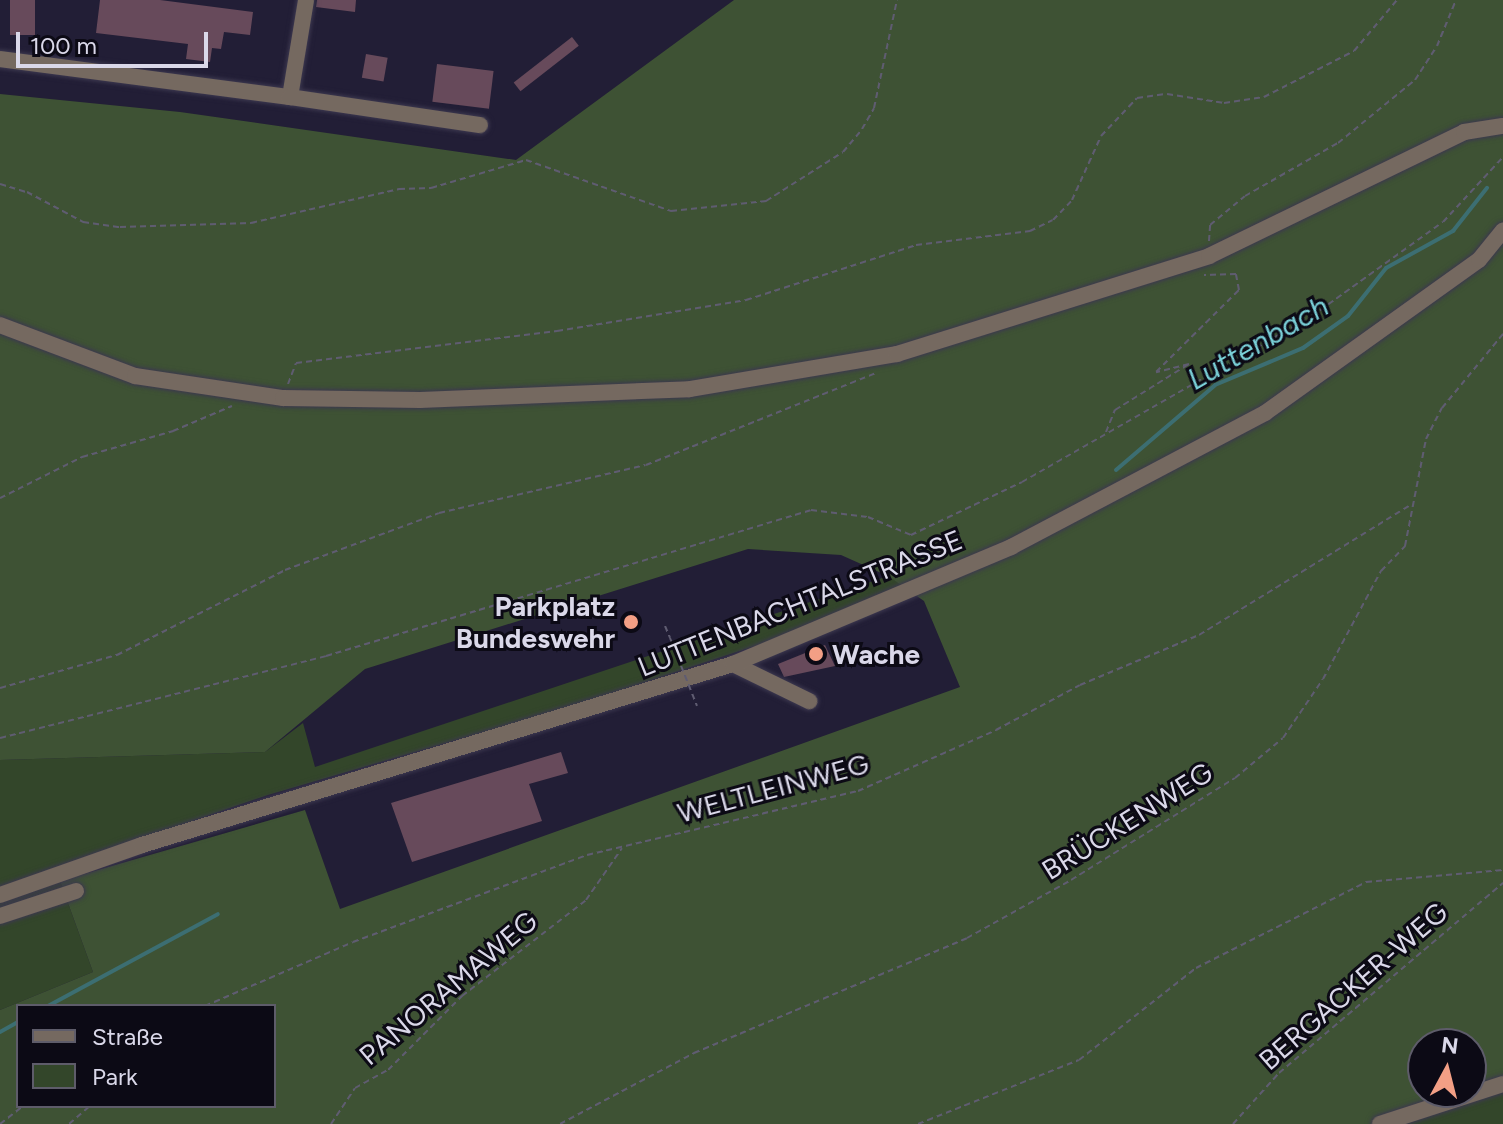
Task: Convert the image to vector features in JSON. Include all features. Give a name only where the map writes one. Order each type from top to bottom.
[{"type":"street","points":[[290,97],[306,0]]},
{"type":"street","points":[[0,59],[480,125]]},
{"type":"street","points":[[0,325],[135,376],[283,398],[420,400],[690,389],[897,354],[1209,256],[1464,132],[1503,126]]},
{"type":"street","name":"LUTTENBACHTALSTRASSE","points":[[0,895],[142,845],[733,664],[1011,547],[1265,413],[1479,260],[1503,230]]},
{"type":"street","points":[[733,664],[809,701]]},
{"type":"street","points":[[0,916],[76,891]]},
{"type":"street","points":[[1380,1124],[1503,1084]]},
{"type":"path","points":[[0,184],[27,192],[83,222],[120,227],[251,223],[399,189],[431,188],[526,160],[671,211],[752,204],[799,183],[843,152],[862,129],[874,108],[897,0]]},
{"type":"path","points":[[283,398],[296,363],[433,342],[557,331],[746,300],[916,245],[1030,231],[1053,220],[1072,200],[1101,136],[1137,98],[1167,94],[1224,103],[1264,97],[1354,51],[1397,0]]},
{"type":"path","points":[[1106,434],[1115,410],[1189,364],[1156,372],[1239,290],[1236,274],[1203,277],[1209,256],[1210,225],[1245,196],[1338,143],[1415,80],[1437,46],[1456,0]]},
{"type":"path","points":[[0,738],[326,656],[811,510],[868,517],[911,535],[1106,434],[1312,316],[1443,222],[1503,157]]},
{"type":"path","name":"BRÜCKENWEG","points":[[560,1124],[694,1053],[967,938],[1235,778],[1283,738],[1323,679],[1381,571],[1405,546],[1410,505],[1426,439],[1442,408],[1503,334]]},
{"type":"path","points":[[0,688],[117,655],[285,570],[439,513],[646,465],[881,371]]},
{"type":"path","points":[[0,498],[82,457],[173,431],[258,395]]},
{"type":"path","name":"WELTLEINWEG","points":[[210,1004],[353,942],[587,855],[858,791],[996,730],[1080,685],[1199,635],[1410,505]]},
{"type":"path","points":[[665,626],[697,706]]},
{"type":"path","name":"PANORAMAWEG","points":[[331,1124],[355,1088],[388,1070],[462,996],[586,900],[623,847]]},
{"type":"path","points":[[918,1124],[1079,1060],[1196,968],[1366,882],[1503,870]]},
{"type":"path","name":"BERGACKER-WEG","points":[[1233,1124],[1279,1073],[1503,883]]},
{"type":"path","points":[[0,1124],[20,1108]]},
{"type":"path","points":[[69,1124],[88,1108]]},
{"type":"green space","points":[[734,0],[1503,0],[1503,1084],[1487,1089],[1487,1028],[1407,1028],[1407,1108],[1429,1108],[1380,1124],[0,1124],[0,1010],[93,972],[60,881],[305,810],[340,909],[960,687],[924,601],[888,576],[841,555],[748,549],[365,669],[265,752],[0,760],[0,94],[180,112],[516,160]]},
{"type":"green space","points":[[888,576],[905,587],[785,636],[572,706],[268,795],[0,887],[0,760],[265,752],[303,723],[315,767]]},
{"type":"green space","points":[[60,881],[93,972],[0,1010],[0,900]]},
{"type":"green space","points":[[1503,1084],[1503,1124],[1380,1124],[1429,1108],[1487,1108],[1487,1089]]},
{"type":"building","points":[[10,0],[35,0],[35,35],[10,35]]},
{"type":"building","points":[[100,0],[160,0],[253,12],[250,35],[224,32],[221,49],[212,48],[210,62],[186,59],[188,44],[96,33]]},
{"type":"building","points":[[317,0],[356,0],[355,12],[316,7]]},
{"type":"building","points":[[572,37],[579,46],[520,91],[514,83]]},
{"type":"building","points":[[366,54],[388,58],[383,81],[362,78]]},
{"type":"building","points":[[437,64],[494,71],[489,109],[432,102]]},
{"type":"building","name":"Wache","points":[[825,645],[835,666],[784,677],[778,664]]},
{"type":"building","points":[[561,752],[568,773],[529,784],[542,821],[412,862],[391,803]]},
{"type":"waterway","name":"Luttenbach","points":[[1116,470],[1215,385],[1303,348],[1348,316],[1386,268],[1453,231],[1487,188]]},
{"type":"waterway","name":"Luttenbach","points":[[52,1004],[218,914]]},
{"type":"waterway","name":"Luttenbach","points":[[0,1032],[16,1023]]},
{"type":"place","name":"Parkplatz Bundeswehr","points":[[631,622]]},
{"type":"place","name":"Wache","points":[[816,654]]}]
